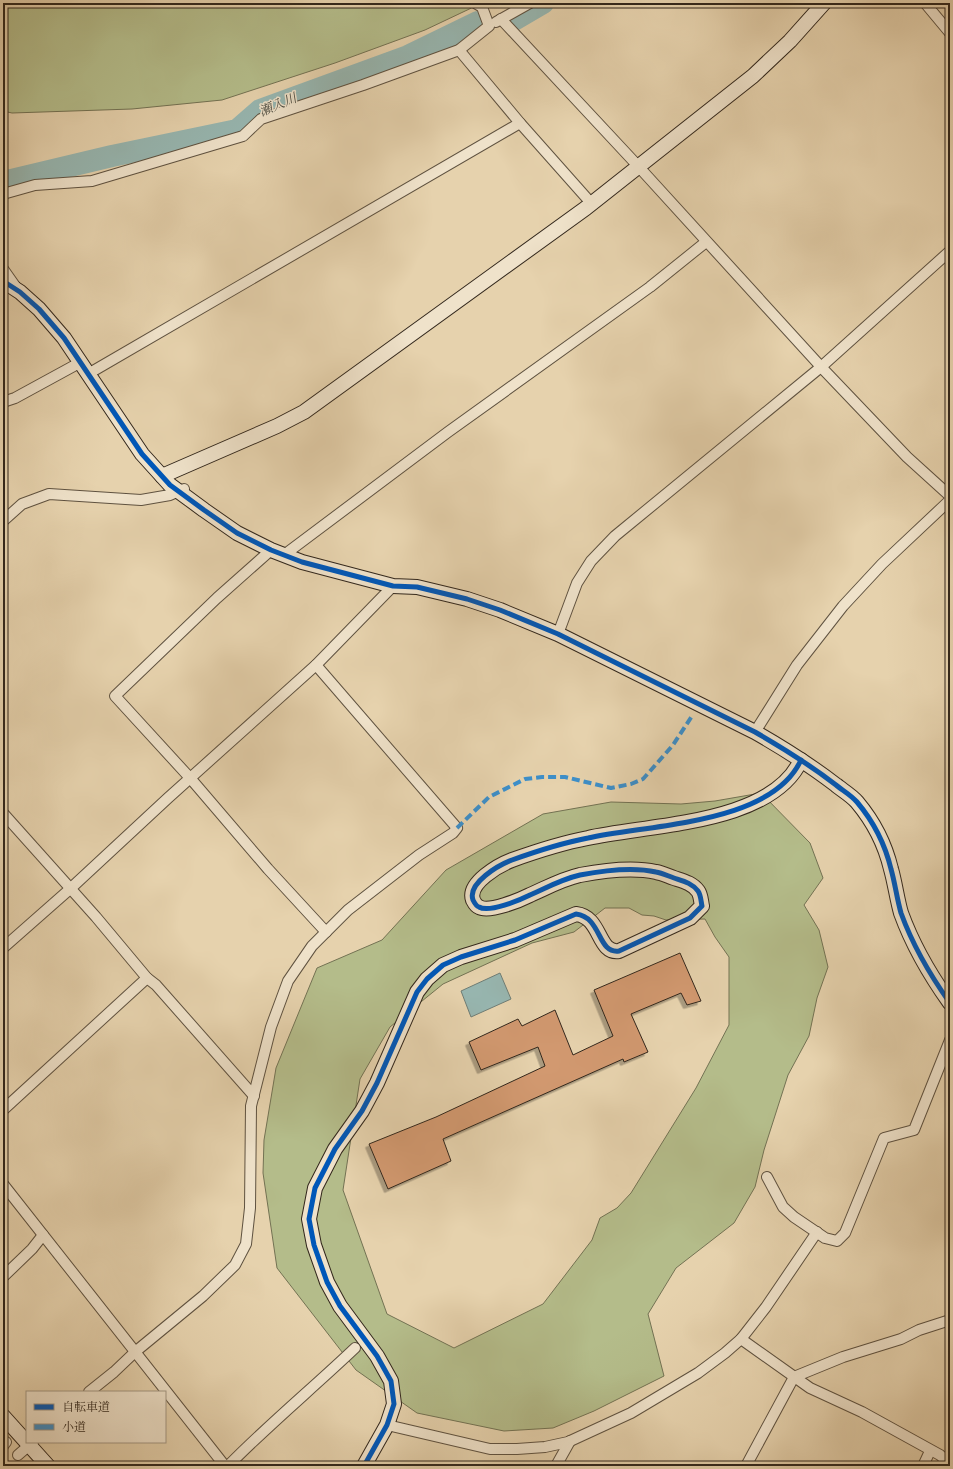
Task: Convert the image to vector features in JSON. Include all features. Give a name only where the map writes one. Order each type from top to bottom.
[{"type":"street","points":[[475,3],[482,7],[489,26]]},
{"type":"street","points":[[3,194],[35,185],[92,181],[243,136],[262,119],[459,50],[489,26],[530,3]]},
{"type":"street","points":[[162,476],[276,426],[304,412],[574,217],[753,76],[790,41],[824,3]]},
{"type":"street","points":[[925,3],[950,33]]},
{"type":"street","points":[[501,19],[638,166],[821,367],[908,457],[950,496]]},
{"type":"street","points":[[459,50],[520,123],[591,203]]},
{"type":"street","points":[[3,402],[85,368],[520,123]]},
{"type":"street","points":[[284,555],[448,432],[650,287],[706,242]]},
{"type":"street","points":[[558,634],[577,583],[592,561],[615,536],[821,367],[950,251]]},
{"type":"street","points":[[3,269],[29,308]]},
{"type":"street","points":[[3,281],[17,290],[39,309],[64,338],[142,454],[170,485],[182,490],[237,532],[271,550],[302,562],[393,586],[417,587],[467,599],[500,610],[558,634],[755,732],[782,747],[856,801],[869,818],[882,840],[891,867],[901,912],[914,945],[930,974],[950,1004]]},
{"type":"street","points":[[3,521],[22,504],[49,494],[141,500],[170,495],[182,490]]},
{"type":"street","points":[[755,732],[797,665],[843,606],[882,564],[950,500]]},
{"type":"street","points":[[271,550],[115,696],[191,779],[268,869],[326,932]]},
{"type":"street","points":[[3,948],[316,665],[393,586]]},
{"type":"street","points":[[91,1391],[135,1352],[203,1296],[235,1265],[246,1244],[250,1208],[250,1112],[271,1027],[288,981],[312,946],[348,910],[418,855],[453,833],[457,828],[316,665]]},
{"type":"street","points":[[364,1466],[387,1425],[394,1404],[391,1381],[377,1356],[340,1306],[327,1282],[314,1245],[309,1219],[315,1188],[335,1149],[362,1111],[377,1083],[417,992],[427,979],[443,965],[461,957],[515,940],[576,914],[589,918],[607,948],[611,951],[619,951],[690,918],[702,906],[699,892],[689,882],[656,872],[632,870],[579,875],[556,882],[510,904],[486,909],[479,908],[474,902],[472,896],[475,887],[482,878],[506,863],[547,849],[589,837],[692,821],[739,809],[762,798],[778,787],[797,769],[801,760]]},
{"type":"street","points":[[3,813],[96,917],[147,978],[156,985],[254,1096]]},
{"type":"street","points":[[3,1110],[147,978]]},
{"type":"street","points":[[767,1177],[783,1207],[794,1217],[825,1238],[838,1241],[845,1234],[884,1138],[914,1130],[950,1040]]},
{"type":"street","points":[[3,1184],[227,1466],[355,1348]]},
{"type":"street","points":[[387,1425],[490,1449],[517,1449],[570,1442],[631,1413],[698,1373],[725,1353],[741,1339],[766,1308],[817,1232]]},
{"type":"street","points":[[3,1277],[32,1249],[43,1235]]},
{"type":"street","points":[[746,1466],[794,1377],[843,1357],[950,1320]]},
{"type":"street","points":[[741,1339],[810,1388],[862,1412],[930,1451],[940,1455],[950,1464]]},
{"type":"street","points":[[3,1416],[26,1439]]},
{"type":"street","points":[[556,1466],[570,1442]]},
{"type":"street","points":[[18,1455],[31,1444],[48,1466]]},
{"type":"street","points":[[923,1466],[930,1451]]},
{"type":"green space","points":[[3,3],[482,3],[425,30],[335,63],[222,100],[132,109],[12,113],[3,111]]},
{"type":"green space","points":[[761,793],[810,843],[823,878],[804,905],[819,930],[828,967],[817,998],[809,1036],[788,1075],[764,1150],[755,1187],[734,1223],[676,1268],[648,1314],[664,1376],[594,1411],[553,1428],[504,1431],[417,1413],[356,1370],[277,1268],[263,1173],[264,1140],[276,1068],[317,968],[382,940],[446,870],[543,814],[611,802],[681,804],[715,801]],"holes":[[[605,908],[629,908],[642,915],[654,916],[666,920],[705,919],[729,957],[729,1025],[696,1088],[631,1193],[617,1208],[600,1218],[592,1240],[543,1304],[454,1348],[387,1314],[343,1190],[360,1079],[390,1027],[443,984],[532,943],[574,932]]]},
{"type":"water","points":[[500,973],[511,999],[471,1017],[461,991]]},
{"type":"building","points":[[680,953],[701,1001],[687,1005],[681,993],[631,1014],[648,1052],[624,1062],[623,1059],[443,1139],[451,1161],[388,1189],[369,1144],[436,1117],[545,1066],[538,1047],[481,1070],[469,1042],[518,1019],[522,1026],[555,1010],[573,1055],[613,1036],[594,990]]},
{"type":"waterway","name":"瀬入川","points":[[514,20],[543,3]]},
{"type":"waterway","name":"瀬入川","points":[[3,182],[112,156],[237,130],[260,110],[408,56],[478,22]]},
{"type":"marked path","points":[[457,828],[489,797],[525,779],[565,777],[611,788],[631,784],[643,779],[673,745],[692,716]]},
{"type":"cycle path","points":[[3,281],[20,292],[39,309],[64,338],[142,454],[170,485],[237,533],[271,550],[302,562],[393,586],[417,587],[467,599],[500,610],[558,634],[755,732],[806,764],[849,795],[863,809],[878,833],[894,880],[901,913],[911,937],[922,960],[950,1003]]},
{"type":"cycle path","points":[[364,1466],[387,1425],[394,1404],[391,1381],[377,1356],[340,1306],[327,1282],[314,1245],[309,1219],[315,1188],[335,1149],[362,1111],[377,1083],[417,992],[427,979],[443,965],[461,957],[515,940],[576,914],[591,921],[607,947],[612,950],[619,951],[690,918],[702,906],[699,893],[696,888],[690,884],[660,873],[638,870],[618,870],[580,875],[560,881],[512,903],[490,908],[479,907],[475,904],[472,894],[475,887],[479,881],[492,870],[512,860],[569,842],[613,833],[706,818],[737,810],[764,798],[786,781],[801,760]]}]
